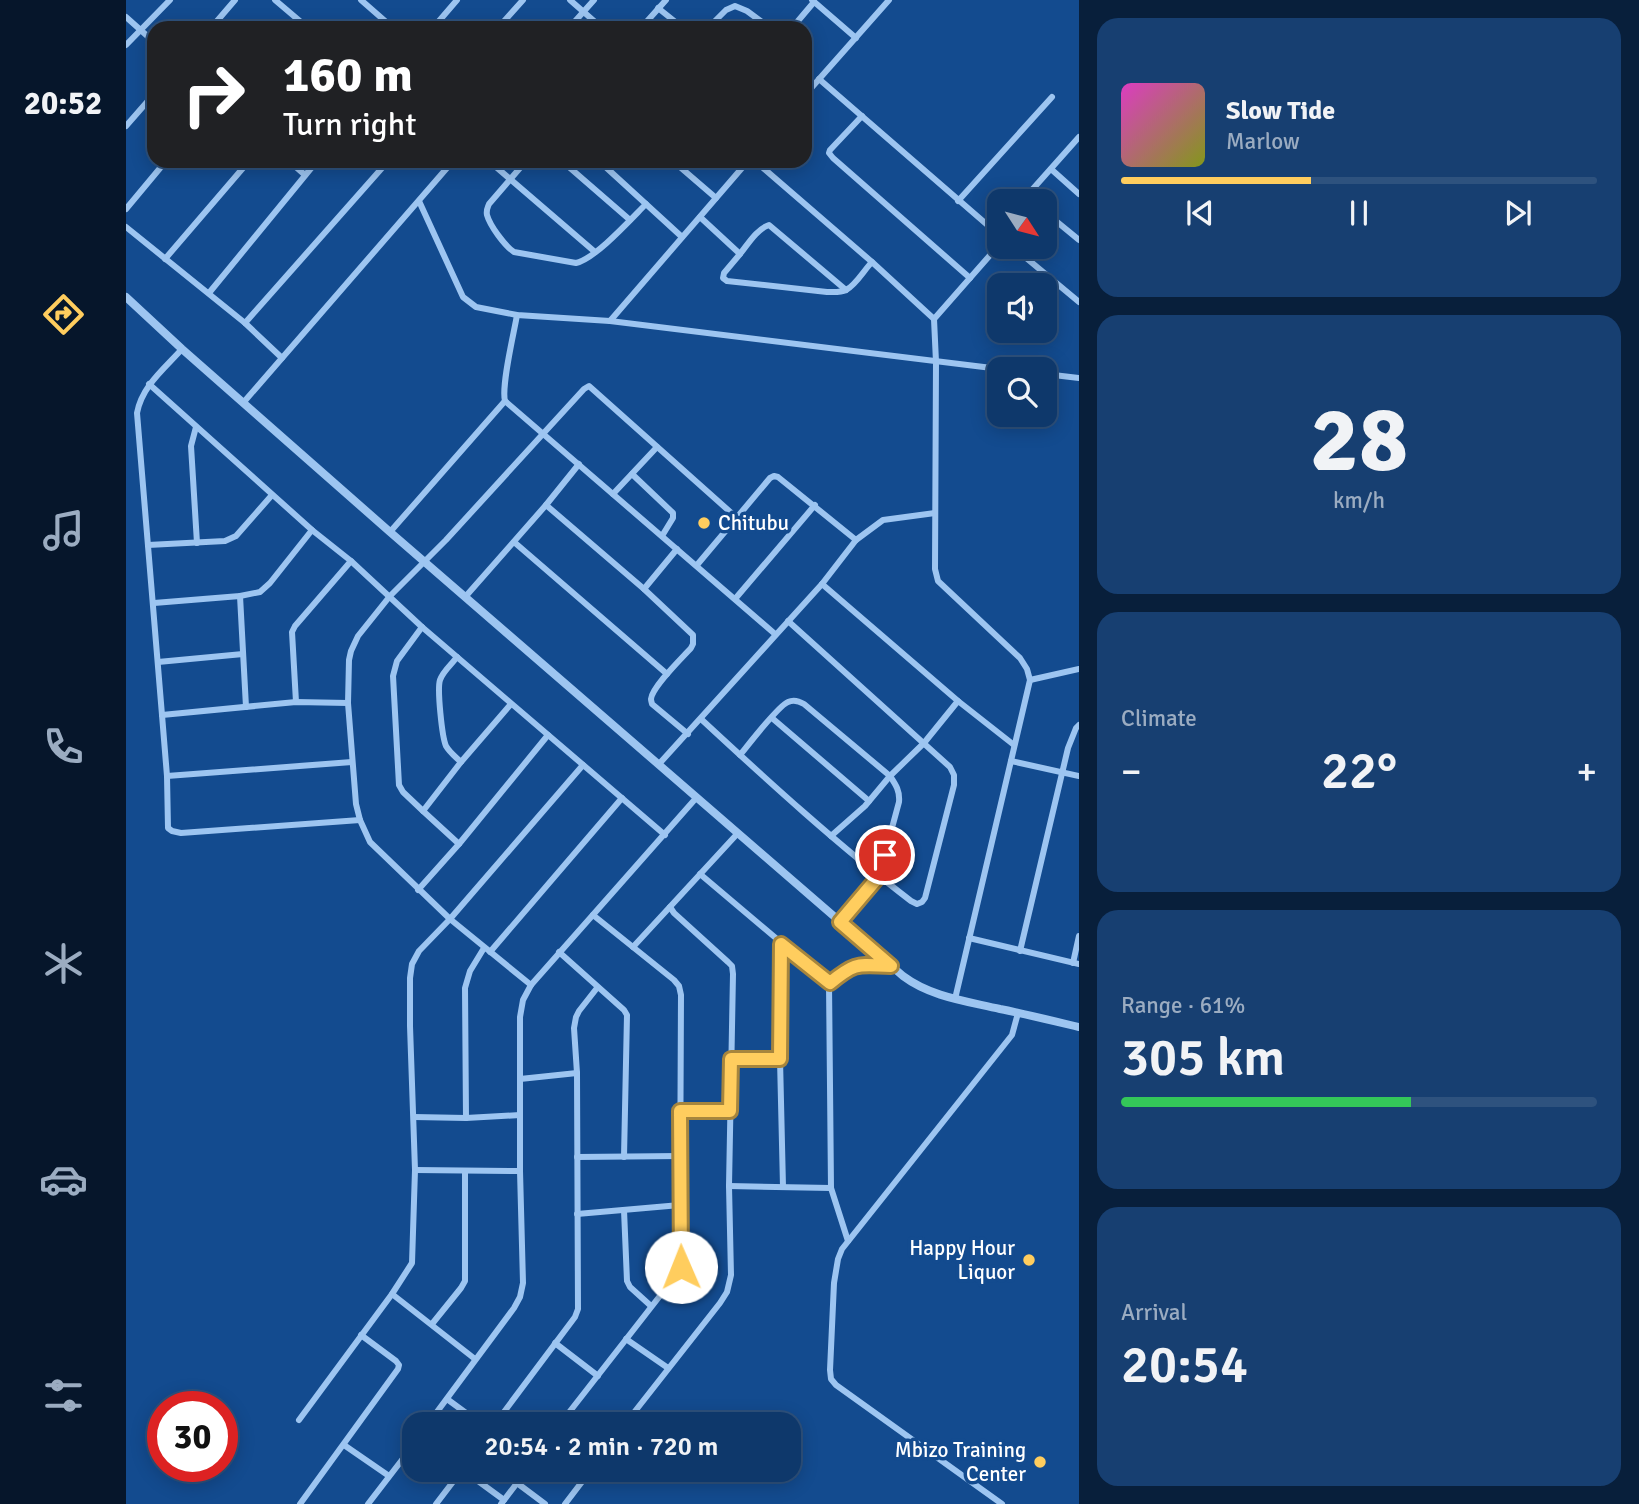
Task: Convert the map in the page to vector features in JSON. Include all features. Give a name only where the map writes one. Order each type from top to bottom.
[{"type":"street","points":[[150,21],[170,0]]},
{"type":"street","points":[[217,21],[235,0]]},
{"type":"street","points":[[275,0],[300,21]]},
{"type":"street","points":[[361,0],[385,21]]},
{"type":"street","points":[[439,21],[457,0]]},
{"type":"street","points":[[504,21],[523,0]]},
{"type":"street","points":[[570,0],[595,21]]},
{"type":"street","points":[[575,21],[594,0]]},
{"type":"street","points":[[647,21],[666,0]]},
{"type":"street","points":[[812,87],[889,0]]},
{"type":"street","points":[[797,21],[813,1],[856,38]]},
{"type":"street","points":[[715,21],[734,6],[747,11],[760,21]]},
{"type":"street","points":[[659,8],[674,21]]},
{"type":"street","points":[[126,17],[147,36]]},
{"type":"street","points":[[126,45],[147,24]]},
{"type":"street","points":[[819,79],[987,225]]},
{"type":"street","points":[[958,201],[1052,97]]},
{"type":"street","points":[[126,126],[147,102]]},
{"type":"street","points":[[862,116],[830,150],[832,158],[970,278]]},
{"type":"street","points":[[1033,189],[1079,137]]},
{"type":"street","points":[[126,209],[160,168]]},
{"type":"street","points":[[165,259],[244,168]]},
{"type":"street","points":[[297,168],[305,175]]},
{"type":"street","points":[[209,293],[311,168]]},
{"type":"street","points":[[245,323],[382,168]]},
{"type":"street","points":[[243,403],[447,168]]},
{"type":"street","points":[[497,168],[595,252]]},
{"type":"street","points":[[520,168],[486,211],[508,248],[514,252],[576,263],[585,260],[646,204]]},
{"type":"street","points":[[570,168],[630,220]]},
{"type":"street","points":[[606,168],[682,237]]},
{"type":"street","points":[[681,168],[716,198]]},
{"type":"street","points":[[610,321],[742,168]]},
{"type":"street","points":[[763,168],[934,319],[935,569],[938,581],[1020,658],[1030,680],[955,999]]},
{"type":"street","points":[[1051,169],[1079,194]]},
{"type":"street","points":[[419,201],[463,297],[476,307],[517,315],[610,321],[987,368]]},
{"type":"street","points":[[700,217],[740,254]]},
{"type":"street","points":[[1057,222],[1079,240]]},
{"type":"street","points":[[846,290],[769,225],[761,229],[724,273],[723,278],[727,281],[827,292],[846,290],[872,262]]},
{"type":"street","points":[[126,227],[245,323],[282,358]]},
{"type":"street","points":[[934,319],[987,259]]},
{"type":"street","points":[[1027,259],[1079,302]]},
{"type":"street","points":[[126,297],[424,561],[916,986],[955,999],[1079,1027]]},
{"type":"street","points":[[517,315],[503,396],[505,401],[775,634]]},
{"type":"street","points":[[182,349],[149,384],[137,413],[167,776],[168,828],[176,832],[360,820]]},
{"type":"street","points":[[1057,375],[1079,378]]},
{"type":"street","points":[[149,384],[422,627],[665,835]]},
{"type":"street","points":[[531,985],[450,919],[370,842],[356,804],[348,703],[351,651],[359,636],[390,596],[446,540],[542,433],[589,386],[737,518]]},
{"type":"street","points":[[390,531],[505,401]]},
{"type":"street","points":[[196,427],[191,446],[197,543]]},
{"type":"street","points":[[614,494],[657,447]]},
{"type":"street","points":[[466,596],[579,464]]},
{"type":"street","points":[[632,474],[673,513],[673,518],[662,536]]},
{"type":"street","points":[[697,565],[774,476],[815,505],[856,540]]},
{"type":"street","points":[[148,545],[225,541],[236,536],[272,495]]},
{"type":"street","points":[[546,505],[693,635],[691,648],[667,674],[651,699],[652,705],[688,734]]},
{"type":"street","points":[[735,600],[815,505]]},
{"type":"street","points":[[659,764],[822,584],[856,540],[883,520],[935,513]]},
{"type":"street","points":[[154,603],[253,594],[265,588],[312,530]]},
{"type":"street","points":[[514,541],[667,674]]},
{"type":"street","points":[[644,589],[677,550]]},
{"type":"street","points":[[296,702],[292,632],[351,561]]},
{"type":"street","points":[[822,584],[1014,746]]},
{"type":"street","points":[[240,596],[246,707]]},
{"type":"street","points":[[701,719],[879,876],[917,904],[922,902],[954,785],[954,775],[950,767],[788,621]]},
{"type":"street","points":[[422,627],[397,661],[393,676],[399,785],[403,792],[459,844]]},
{"type":"street","points":[[158,662],[243,654]]},
{"type":"street","points":[[457,657],[443,675],[439,689],[443,738],[449,751],[461,762]]},
{"type":"street","points":[[1030,680],[1079,669]]},
{"type":"street","points":[[740,755],[788,702],[799,701],[890,776],[897,786],[899,802],[879,876],[840,922]]},
{"type":"street","points":[[831,836],[859,812],[890,776],[924,743],[958,701]]},
{"type":"street","points":[[162,715],[296,702],[348,703]]},
{"type":"street","points":[[423,811],[511,704]]},
{"type":"street","points":[[772,718],[869,801]]},
{"type":"street","points":[[1020,951],[1068,748],[1079,725]]},
{"type":"street","points":[[418,890],[548,735]]},
{"type":"street","points":[[1011,761],[1079,776]]},
{"type":"street","points":[[167,776],[352,762]]},
{"type":"street","points":[[299,1420],[412,1263],[415,1170],[410,1026],[412,964],[419,951],[583,765]]},
{"type":"street","points":[[437,1412],[514,1308],[523,1283],[520,1017],[523,1000],[531,985],[559,952],[697,797]]},
{"type":"street","points":[[466,1118],[466,988],[470,971],[622,798]]},
{"type":"street","points":[[634,947],[738,833]]},
{"type":"street","points":[[700,874],[830,983]]},
{"type":"street","points":[[634,1412],[720,1303],[730,1283],[732,966],[670,907]]},
{"type":"street","points":[[572,1412],[681,1267],[679,986],[593,915]]},
{"type":"street","points":[[970,938],[1076,964],[1079,936]]},
{"type":"street","points":[[781,944],[783,1187]]},
{"type":"street","points":[[559,952],[628,1015],[624,1157]]},
{"type":"street","points":[[830,983],[856,965],[891,966]]},
{"type":"street","points":[[830,983],[831,1188],[848,1241]]},
{"type":"street","points":[[504,1412],[578,1310],[577,1073],[574,1028],[576,1017],[597,988]]},
{"type":"street","points":[[1002,1504],[835,1385],[831,1379],[834,1283],[838,1259],[848,1241],[1012,1035],[1018,1013]]},
{"type":"street","points":[[731,1059],[780,1059]]},
{"type":"street","points":[[520,1079],[577,1073]]},
{"type":"street","points":[[680,1111],[730,1111]]},
{"type":"street","points":[[414,1117],[520,1115]]},
{"type":"street","points":[[577,1157],[680,1156]]},
{"type":"street","points":[[415,1170],[520,1171]]},
{"type":"street","points":[[432,1324],[465,1281],[465,1171]]},
{"type":"street","points":[[729,1186],[831,1188]]},
{"type":"street","points":[[577,1214],[680,1205]]},
{"type":"street","points":[[624,1210],[627,1281],[651,1306]]},
{"type":"street","points":[[392,1294],[475,1359]]},
{"type":"street","points":[[300,1504],[398,1369],[396,1361],[361,1335]]},
{"type":"street","points":[[626,1339],[668,1368]]},
{"type":"street","points":[[555,1343],[598,1376]]},
{"type":"street","points":[[447,1399],[465,1412]]},
{"type":"street","points":[[344,1445],[389,1476]]},
{"type":"street","points":[[368,1504],[402,1460]]},
{"type":"street","points":[[436,1504],[453,1482]]},
{"type":"street","points":[[478,1482],[503,1502],[517,1483],[545,1504]]},
{"type":"street","points":[[565,1504],[581,1482]]},
{"type":"place","name":"Chitubu","points":[[704,523]]},
{"type":"place","name":"Happy Hour Liquor","points":[[1029,1260]]},
{"type":"place","name":"Mbizo Training Center","points":[[1040,1462]]},
{"type":"route","points":[[681,1267],[680,1111],[730,1111],[731,1059],[780,1059],[781,944],[830,983],[856,965],[891,966],[840,922],[879,876],[885,855]]}]
